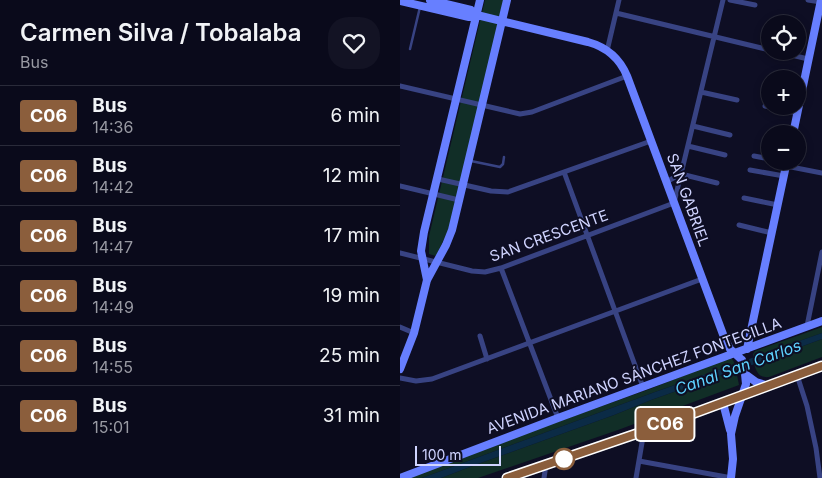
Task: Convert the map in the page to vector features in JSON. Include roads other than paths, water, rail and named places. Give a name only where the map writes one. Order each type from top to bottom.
[{"type":"street","points":[[430,0],[471,10],[477,15],[593,44],[607,50],[619,0]]},
{"type":"street","points":[[427,280],[421,250],[424,232],[480,0]]},
{"type":"street","points":[[401,365],[414,332],[427,280],[452,230],[507,0]]},
{"type":"street","points":[[674,204],[723,0]]},
{"type":"street","points":[[730,0],[755,5]]},
{"type":"street","points":[[806,70],[821,1],[808,0]]},
{"type":"street","points":[[400,1],[469,17],[477,15]]},
{"type":"street","points":[[616,13],[761,48]]},
{"type":"street","name":"SAN GABRIEL","points":[[607,50],[618,61],[627,76],[727,344],[756,382],[769,386]]},
{"type":"street","points":[[400,86],[514,114],[527,114],[627,76]]},
{"type":"street","points":[[701,92],[737,100]]},
{"type":"street","points":[[693,126],[730,135]]},
{"type":"street","points":[[438,179],[505,193],[651,140]]},
{"type":"street","points":[[688,146],[725,156]]},
{"type":"street","points":[[754,156],[761,157]]},
{"type":"street","points":[[806,169],[822,173]]},
{"type":"street","points":[[750,170],[784,176]]},
{"type":"street","points":[[731,434],[746,384],[743,366],[784,170]]},
{"type":"street","points":[[564,172],[643,387]]},
{"type":"street","points":[[666,182],[681,174],[717,183]]},
{"type":"street","points":[[400,186],[459,200]]},
{"type":"street","points":[[744,198],[778,205]]},
{"type":"street","name":"SAN CRESCENTE","points":[[400,253],[479,272],[490,271],[674,204]]},
{"type":"street","points":[[740,225],[772,233]]},
{"type":"street","points":[[807,326],[822,252]]},
{"type":"street","points":[[501,268],[558,418]]},
{"type":"street","points":[[400,378],[410,381],[427,380],[702,279]]},
{"type":"street","name":"AVENIDA MARIANO SÁNCHEZ FONTECILLA","points":[[400,478],[822,320]]},
{"type":"street","points":[[400,327],[414,332]]},
{"type":"street","points":[[480,336],[487,359]]},
{"type":"street","points":[[507,478],[723,403],[822,366]]},
{"type":"street","points":[[797,375],[807,406],[820,478]]},
{"type":"street","points":[[639,461],[732,478],[731,434],[723,403]]},
{"type":"street","points":[[636,478],[644,431]]},
{"type":"street","points":[[544,478],[546,465]]},
{"type":"lane","points":[[410,49],[420,5]]},
{"type":"lane","points":[[468,160],[500,167],[503,164],[504,157]]},
{"type":"water","points":[[822,333],[822,339],[751,365],[749,359]]},
{"type":"water","points":[[735,364],[736,370],[614,415],[441,478],[422,478],[655,392]]},
{"type":"waterway","name":"Canal San Carlos","points":[[729,370],[757,360]]}]
